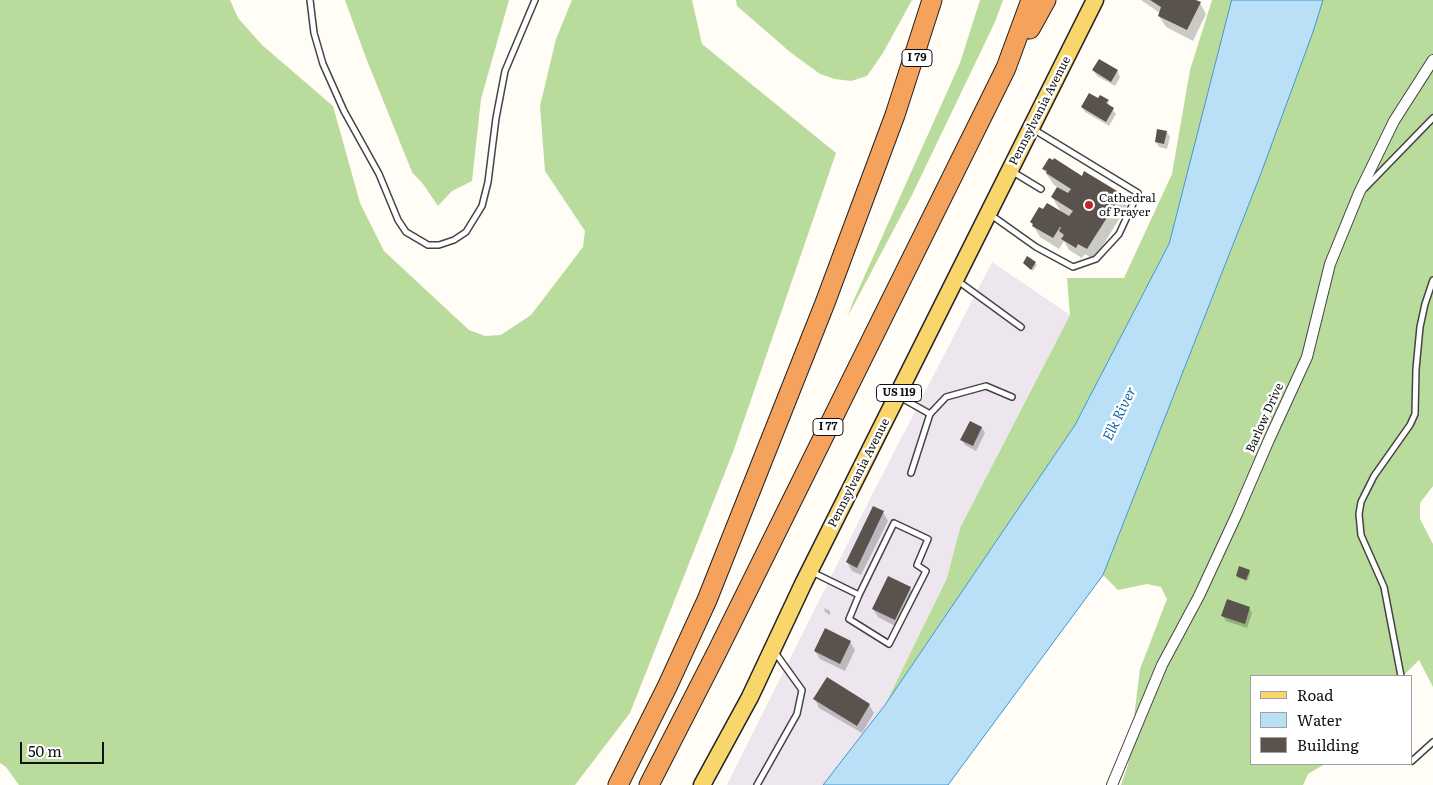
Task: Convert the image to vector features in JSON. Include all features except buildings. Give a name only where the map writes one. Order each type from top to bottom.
[{"type":"highway","points":[[618,785],[667,687],[707,600],[825,302],[895,115],[932,0]]},
{"type":"highway","name":"I 79","points":[[895,115],[940,0]]},
{"type":"highway","name":"I 77","points":[[649,785],[1006,68],[1031,0]]},
{"type":"highway","points":[[1006,68],[1046,0]]},
{"type":"main road","name":"Pennsylvania Avenue","points":[[702,785],[750,696],[810,571],[1095,0]]},
{"type":"street","name":"Barlow Drive","points":[[1112,785],[1162,665],[1199,596],[1307,357],[1330,264],[1359,193],[1394,121],[1433,60]]},
{"type":"lane","points":[[310,0],[314,33],[323,64],[344,111],[379,174],[398,220],[406,232],[428,245],[439,245],[454,240],[466,232],[482,206],[488,182],[496,118],[505,71],[535,0]]},
{"type":"lane","points":[[1359,193],[1433,118]]},
{"type":"lane","points":[[989,214],[1036,247],[1073,267],[1096,259],[1119,234],[1133,207],[1138,193],[1031,128]]},
{"type":"lane","points":[[1010,170],[1041,189]]},
{"type":"lane","points":[[956,279],[1021,327]]},
{"type":"lane","points":[[1401,675],[1384,587],[1361,535],[1359,514],[1361,502],[1374,476],[1410,425],[1415,414],[1416,369],[1420,327],[1433,280]]},
{"type":"lane","points":[[911,473],[930,414],[946,397],[986,386],[1012,397]]},
{"type":"lane","points":[[898,395],[930,414]]},
{"type":"lane","points":[[894,523],[928,539],[917,565],[926,571],[890,644],[849,619],[859,595],[894,523]]},
{"type":"lane","points":[[810,571],[859,595]]},
{"type":"lane","points":[[757,785],[797,714],[802,690],[773,648]]},
{"type":"lane","points":[[1413,760],[1433,742]]},
{"type":"shaded area","points":[[992,262],[1070,315],[960,528],[947,578],[885,705],[823,785],[727,785],[874,491]]},
{"type":"green space","points":[[0,0],[230,0],[238,18],[262,45],[333,106],[360,203],[384,251],[469,330],[485,336],[501,335],[531,315],[583,247],[585,231],[545,171],[540,106],[556,39],[572,0],[692,0],[702,44],[836,153],[733,452],[630,713],[575,785],[19,785],[6,767],[0,763]]},
{"type":"green space","points":[[345,0],[509,0],[481,99],[472,181],[452,191],[438,206],[412,172]]},
{"type":"green space","points":[[736,0],[912,0],[883,53],[867,76],[851,81],[835,79],[820,74],[790,52],[737,6]]},
{"type":"green space","points":[[980,0],[1003,0],[995,22],[912,195],[848,316],[960,63]]},
{"type":"green space","points":[[1212,0],[1232,0],[1169,244],[1075,425],[885,705],[947,578],[960,528],[1070,315],[1067,278],[1124,278],[1172,174],[1190,70]]},
{"type":"green space","points":[[1323,0],[1433,0],[1433,486],[1420,503],[1420,519],[1433,544],[1433,687],[1419,660],[1404,675],[1250,675],[1250,765],[1323,765],[1308,774],[1303,785],[1121,785],[1128,765],[1140,669],[1167,599],[1161,587],[1147,584],[1118,590],[1103,575],[1260,176]]},
{"type":"water","name":"Elk River","points":[[1232,0],[1323,0],[1260,176],[1103,575],[948,785],[823,785],[885,705],[1075,425],[1169,244]]},
{"type":"place","name":"Cathedral of Prayer","points":[[1089,205]]}]
